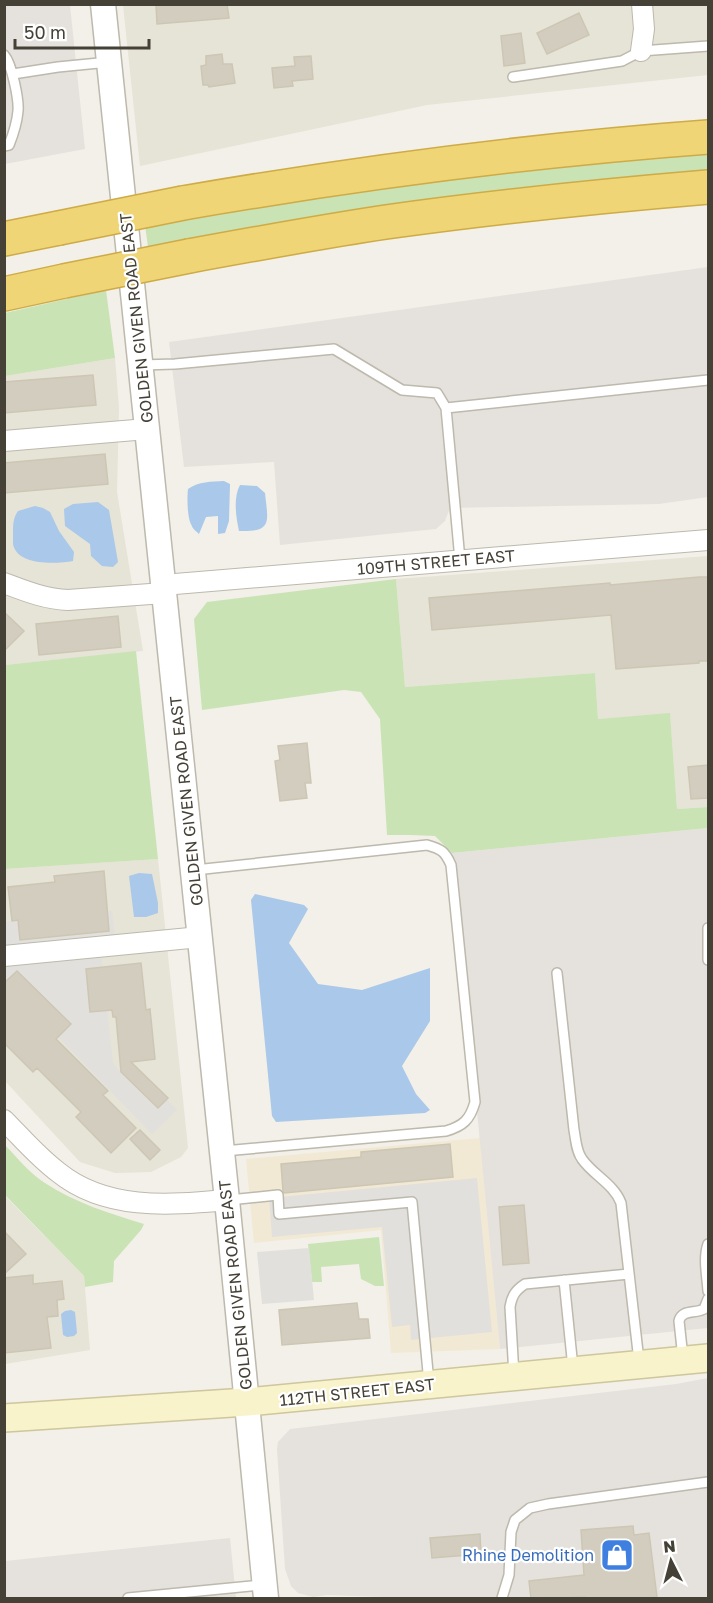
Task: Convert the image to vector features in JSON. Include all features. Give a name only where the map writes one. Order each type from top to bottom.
[{"type":"highway","points":[[4,239],[281,186],[455,161],[708,137]]},
{"type":"highway","points":[[4,294],[189,256],[397,221],[708,187]]},
{"type":"main road","name":"112TH STREET EAST","points":[[4,1418],[247,1402],[696,1359]]},
{"type":"street","name":"GOLDEN GIVEN ROAD EAST","points":[[103,4],[266,1592]]},
{"type":"street","points":[[641,51],[644,29],[642,4]]},
{"type":"street","points":[[4,441],[147,429]]},
{"type":"street","name":"109TH STREET EAST","points":[[4,583],[62,600],[459,560],[708,540]]},
{"type":"street","points":[[4,956],[200,937]]},
{"type":"street","points":[[4,1120],[60,1174],[101,1196],[152,1204],[227,1200]]},
{"type":"lane","points":[[513,77],[622,61],[641,51],[708,46]]},
{"type":"lane","points":[[4,55],[7,57],[13,74],[18,110],[13,136],[9,145],[4,146]]},
{"type":"lane","points":[[13,74],[109,62]]},
{"type":"lane","points":[[140,365],[175,364],[334,349],[402,390],[437,393],[446,408],[459,560]]},
{"type":"lane","points":[[446,408],[708,380]]},
{"type":"lane","points":[[193,870],[427,845],[440,849],[447,855],[451,865],[475,1102],[466,1121],[458,1128],[446,1131],[222,1151]]},
{"type":"lane","points":[[708,928],[708,960]]},
{"type":"lane","points":[[557,973],[578,1150],[582,1159],[618,1195],[621,1203],[639,1364]]},
{"type":"lane","points":[[227,1200],[278,1195],[279,1214],[412,1202],[429,1385]]},
{"type":"lane","points":[[708,1244],[705,1262],[708,1291]]},
{"type":"lane","points":[[514,1377],[510,1307],[511,1298],[516,1290],[525,1284],[629,1274]]},
{"type":"lane","points":[[564,1280],[573,1371]]},
{"type":"lane","points":[[696,1359],[679,1321],[680,1316],[684,1313],[701,1311],[708,1299]]},
{"type":"lane","points":[[502,1599],[508,1575],[511,1532],[515,1520],[530,1508],[708,1482]]},
{"type":"lane","points":[[128,1599],[266,1592]]},
{"type":"shaded area","points":[[5,5],[70,5],[85,149],[5,164]]},
{"type":"shaded area","points":[[123,5],[708,5],[708,75],[427,105],[140,166]]},
{"type":"shaded area","points":[[708,267],[708,497],[659,504],[450,508],[445,521],[436,529],[280,545],[274,462],[184,467],[169,342]]},
{"type":"shaded area","points":[[115,358],[119,408],[117,492],[143,651],[5,665],[5,376]]},
{"type":"shaded area","points":[[708,556],[708,807],[677,809],[670,714],[598,719],[595,673],[405,687],[396,579]]},
{"type":"shaded area","points":[[708,828],[708,1328],[500,1349],[452,853]]},
{"type":"shaded area","points":[[158,859],[188,1148],[181,1157],[151,1172],[115,1173],[80,1162],[5,1081],[5,869]]},
{"type":"shaded area","points":[[112,911],[117,953],[101,955],[113,1063],[122,1074],[133,1064],[177,1110],[152,1134],[5,982],[5,922]]},
{"type":"shaded area","points":[[480,1138],[500,1349],[391,1353],[381,1230],[254,1243],[246,1159]]},
{"type":"shaded area","points":[[477,1178],[492,1332],[411,1340],[410,1325],[392,1327],[382,1227],[272,1237],[269,1198]]},
{"type":"shaded area","points":[[4,1195],[84,1276],[90,1350],[5,1364]]},
{"type":"shaded area","points":[[309,1248],[314,1300],[262,1304],[257,1252]]},
{"type":"shaded area","points":[[708,1378],[708,1598],[407,1598],[327,1595],[313,1597],[298,1593],[291,1586],[285,1569],[277,1449],[278,1442],[290,1429],[676,1384]]},
{"type":"shaded area","points":[[230,1538],[236,1598],[5,1598],[5,1561]]},
{"type":"green space","points":[[708,152],[708,173],[148,247],[145,225],[186,217],[442,178]]},
{"type":"green space","points":[[106,290],[115,358],[5,376],[5,313]]},
{"type":"green space","points":[[396,579],[405,687],[595,673],[598,719],[670,713],[677,809],[708,807],[708,828],[452,853],[435,836],[387,835],[380,719],[361,692],[344,690],[202,710],[194,619],[207,602]]},
{"type":"green space","points":[[136,651],[158,859],[5,869],[5,665]]},
{"type":"green space","points":[[4,1144],[34,1175],[56,1190],[93,1207],[144,1224],[114,1261],[113,1282],[85,1287],[84,1276],[5,1195]]},
{"type":"green space","points":[[379,1237],[384,1286],[375,1286],[361,1279],[359,1264],[321,1267],[322,1282],[312,1282],[308,1244]]},
{"type":"water","points":[[224,481],[230,484],[229,521],[225,533],[218,534],[218,516],[206,517],[199,534],[192,527],[189,518],[188,489],[201,483]]},
{"type":"water","points":[[240,485],[257,486],[265,493],[267,518],[263,527],[258,530],[239,531],[236,502]]},
{"type":"water","points":[[98,502],[109,510],[118,562],[113,567],[102,566],[91,556],[90,544],[65,526],[64,509],[73,504]]},
{"type":"water","points":[[35,506],[50,512],[59,531],[74,552],[73,561],[38,562],[29,560],[16,551],[13,544],[15,516],[18,511]]},
{"type":"water","points":[[139,873],[152,874],[158,903],[158,913],[146,917],[134,917],[129,876]]},
{"type":"water","points":[[255,894],[304,905],[308,909],[289,943],[318,984],[362,990],[430,968],[430,1021],[402,1066],[416,1094],[430,1110],[425,1113],[276,1122],[272,1116],[251,900]]},
{"type":"water","points":[[71,1310],[75,1312],[77,1333],[67,1337],[63,1335],[61,1314]]},
{"type":"building","points":[[156,4],[227,4],[229,18],[157,24]]},
{"type":"building","points":[[579,13],[589,35],[547,54],[537,33]]},
{"type":"building","points":[[521,33],[525,63],[504,66],[501,36]]},
{"type":"building","points":[[222,54],[223,64],[232,64],[235,83],[209,87],[203,85],[201,66],[206,65],[206,56]]},
{"type":"building","points":[[311,56],[313,79],[292,81],[293,86],[274,88],[272,68],[295,66],[294,57]]},
{"type":"building","points":[[93,375],[96,405],[4,413],[4,382]]},
{"type":"building","points":[[105,454],[108,484],[4,493],[4,463]]},
{"type":"building","points":[[708,577],[708,661],[699,661],[699,663],[616,669],[611,615],[432,630],[429,598]]},
{"type":"building","points":[[4,612],[24,631],[4,651]]},
{"type":"building","points":[[118,616],[121,647],[39,655],[36,624]]},
{"type":"building","points":[[307,743],[311,783],[305,783],[307,798],[280,801],[275,761],[280,760],[278,746]]},
{"type":"building","points":[[708,765],[708,798],[691,799],[688,767]]},
{"type":"building","points":[[104,871],[109,931],[20,940],[18,920],[12,921],[8,887],[55,882],[54,876]]},
{"type":"building","points":[[141,963],[146,1010],[150,1009],[155,1059],[131,1062],[168,1098],[158,1108],[121,1072],[116,1017],[113,1017],[112,1010],[90,1012],[86,969]]},
{"type":"building","points":[[17,971],[71,1024],[56,1039],[108,1091],[103,1095],[136,1128],[111,1153],[76,1117],[81,1112],[37,1068],[33,1072],[4,1043],[4,983]]},
{"type":"building","points":[[140,1130],[160,1150],[150,1160],[130,1139]]},
{"type":"building","points":[[450,1144],[453,1177],[284,1193],[283,1191],[281,1164],[361,1157],[361,1152]]},
{"type":"building","points":[[524,1205],[529,1263],[503,1265],[499,1207]]},
{"type":"building","points":[[4,1231],[26,1254],[4,1274]]},
{"type":"building","points":[[33,1275],[33,1284],[62,1281],[64,1299],[57,1300],[58,1316],[47,1317],[51,1348],[4,1353],[4,1278]]},
{"type":"building","points":[[357,1303],[359,1319],[368,1319],[370,1338],[282,1345],[279,1310]]},
{"type":"building","name":"Rhine Demolition","points":[[633,1526],[634,1535],[649,1533],[657,1597],[531,1599],[529,1581],[584,1575],[581,1530]]},
{"type":"building","points":[[480,1534],[481,1554],[432,1558],[430,1538]]},
{"type":"place","name":"Rhine Demolition","points":[[617,1555]]}]
